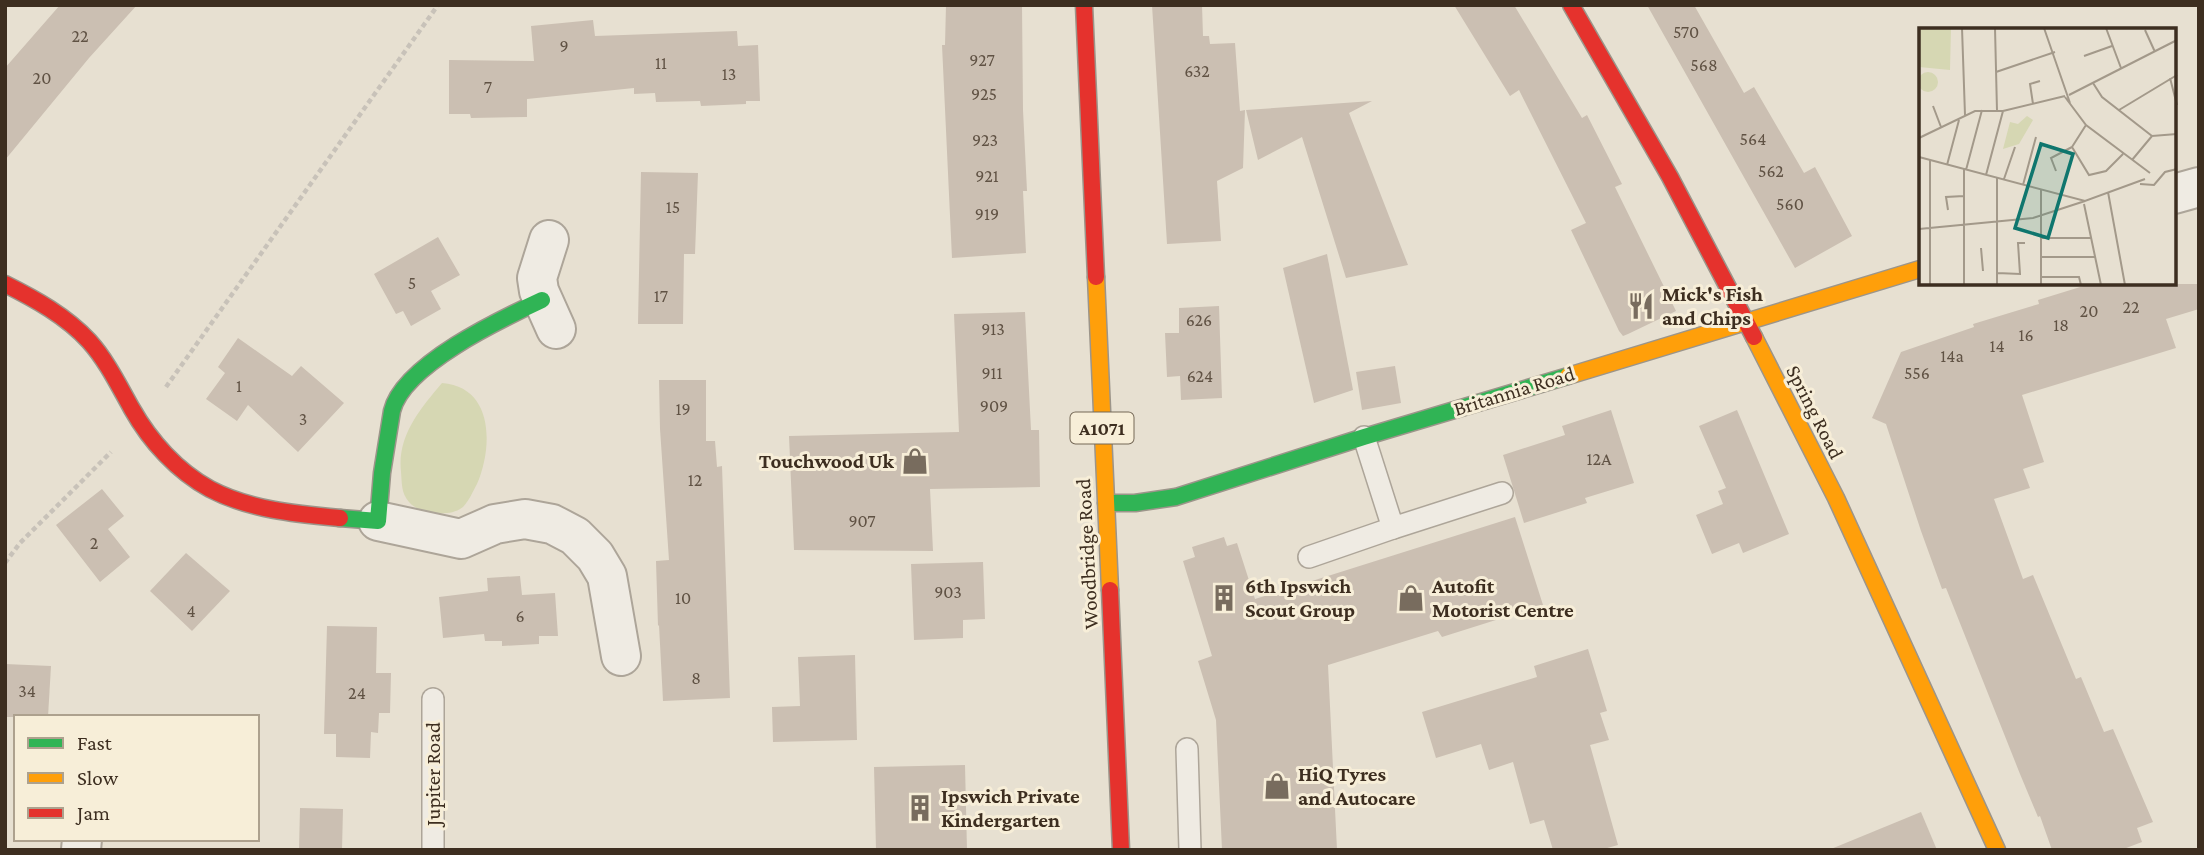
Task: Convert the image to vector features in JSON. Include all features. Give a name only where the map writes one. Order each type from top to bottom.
[{"type":"street","name":"Woodbridge Road","points":[[1084,5],[1121,850]]},
{"type":"street","name":"Spring Road","points":[[1571,5],[1670,177],[1836,498],[1997,850]]},
{"type":"street","points":[[2176,193],[2199,187]]},
{"type":"street","points":[[378,521],[386,444],[394,403],[408,382],[477,333],[509,315],[549,315],[537,278],[550,240]]},
{"type":"street","name":"Britannia Road","points":[[1106,503],[1135,503],[1176,497],[1364,437],[1919,269]]},
{"type":"street","points":[[5,284],[53,310],[89,341],[110,368],[140,423],[163,452],[196,480],[220,494],[254,505],[378,521],[461,540],[495,524],[525,519],[552,524],[575,536],[595,556],[607,576],[621,656]]},
{"type":"lane","points":[[1364,437],[1393,528]]},
{"type":"lane","points":[[1310,557],[1502,493]]},
{"type":"lane","name":"Jupiter Road","points":[[432,850],[433,699]]},
{"type":"lane","points":[[1187,749],[1190,850]]},
{"type":"path","points":[[5,563],[20,543],[140,423],[438,5]]},
{"type":"green space","points":[[442,383],[459,387],[472,395],[485,421],[487,437],[486,453],[477,484],[463,507],[450,513],[427,512],[414,506],[402,488],[401,459],[406,435]]},
{"type":"building","points":[[60,5],[137,5],[89,58],[5,160],[5,68]]},
{"type":"building","points":[[946,5],[1022,5],[1026,253],[952,258],[942,45],[945,45]]},
{"type":"building","points":[[1152,5],[1202,5],[1203,36],[1209,36],[1210,44],[1235,43],[1240,111],[1245,110],[1243,168],[1217,181],[1221,241],[1167,244]]},
{"type":"building","points":[[1454,5],[1514,5],[1582,118],[1587,115],[1622,184],[1615,187],[1676,311],[1623,336],[1619,331],[1571,230],[1586,223],[1519,90],[1510,96]]},
{"type":"building","points":[[1647,5],[1694,5],[1744,93],[1754,87],[1804,173],[1815,167],[1852,236],[1795,268]]},
{"type":"building","points":[[593,20],[595,36],[737,31],[738,46],[758,45],[760,101],[701,106],[700,101],[656,102],[655,93],[634,94],[634,88],[527,99],[527,117],[471,118],[470,114],[449,114],[449,60],[534,61],[531,26]]},
{"type":"building","points":[[1372,101],[1349,113],[1408,265],[1346,278],[1302,137],[1258,160],[1246,110]]},
{"type":"building","points":[[641,172],[698,173],[695,254],[684,254],[683,324],[638,324]]},
{"type":"building","points":[[438,237],[460,275],[431,291],[441,309],[411,326],[403,311],[396,314],[374,274]]},
{"type":"building","points":[[1327,254],[1353,390],[1314,403],[1283,268]]},
{"type":"building","points":[[2199,284],[2199,309],[2166,319],[2176,348],[2022,395],[2044,462],[2023,469],[2030,488],[1994,499],[2023,579],[2033,575],[2076,679],[2081,677],[2104,732],[2113,729],[2153,822],[2137,828],[2142,842],[2121,850],[2052,850],[1946,588],[1942,589],[1886,424],[1872,418],[1901,352],[1974,327],[1973,324],[2039,304],[2038,300],[2087,285]]},
{"type":"building","points":[[1219,306],[1222,398],[1181,400],[1180,376],[1167,377],[1165,333],[1179,333],[1179,308]]},
{"type":"building","points":[[1025,312],[1031,430],[1039,430],[1040,487],[930,489],[933,551],[794,550],[789,436],[959,432],[954,314]]},
{"type":"building","points":[[238,338],[292,376],[301,366],[344,403],[298,452],[248,405],[237,421],[206,399],[225,373],[218,367]]},
{"type":"building","points":[[1395,366],[1401,403],[1362,410],[1356,372]]},
{"type":"building","points":[[659,380],[706,380],[706,441],[715,441],[717,467],[722,466],[730,698],[663,701],[656,561],[669,560]]},
{"type":"building","points":[[1611,410],[1634,483],[1585,498],[1587,503],[1524,523],[1503,455],[1565,435],[1562,426]]},
{"type":"building","points":[[1737,410],[1789,534],[1743,553],[1739,543],[1712,554],[1696,515],[1723,504],[1718,491],[1726,488],[1699,426]]},
{"type":"building","points":[[102,489],[124,516],[108,529],[130,557],[100,582],[56,525]]},
{"type":"building","points":[[1515,517],[1543,605],[1442,637],[1438,631],[1328,665],[1337,850],[1222,850],[1216,720],[1198,661],[1212,656],[1183,561],[1195,557],[1192,547],[1224,537],[1227,546],[1237,543],[1255,599]]},
{"type":"building","points":[[186,553],[230,591],[192,631],[150,591]]},
{"type":"building","points":[[983,562],[985,619],[963,620],[963,638],[914,640],[911,564]]},
{"type":"building","points":[[520,576],[522,595],[555,593],[558,636],[539,636],[539,644],[502,646],[502,641],[485,641],[484,634],[443,638],[439,597],[488,591],[487,578]]},
{"type":"building","points":[[327,626],[377,627],[376,673],[391,673],[390,713],[379,713],[378,733],[371,732],[370,758],[336,757],[336,734],[324,734]]},
{"type":"building","points":[[1588,649],[1607,711],[1600,713],[1609,740],[1590,745],[1618,845],[1600,850],[1553,850],[1544,820],[1530,824],[1513,762],[1489,770],[1481,744],[1436,758],[1422,712],[1537,677],[1534,666]]},
{"type":"building","points":[[855,655],[857,740],[773,742],[772,707],[800,706],[798,657]]},
{"type":"building","points":[[5,664],[51,666],[48,715],[5,717]]},
{"type":"building","name":"Ipswich Private Kindergarten","points":[[965,765],[967,850],[876,850],[874,767]]},
{"type":"building","points":[[300,808],[343,809],[342,850],[299,850]]},
{"type":"building","points":[[1921,812],[1937,850],[1831,849]]},
{"type":"traffic: fast","points":[[340,518],[378,521],[392,411],[400,394],[414,377],[479,331],[542,300]]},
{"type":"traffic: fast","points":[[1106,503],[1135,503],[1176,497],[1568,376]]},
{"type":"traffic: slow","points":[[1568,376],[1919,269]]},
{"type":"traffic: slow","points":[[1096,277],[1110,590]]},
{"type":"traffic: slow","points":[[1754,337],[1836,498],[1997,850]]},
{"type":"traffic: jam","points":[[1084,5],[1096,277]]},
{"type":"traffic: jam","points":[[1571,5],[1670,177],[1754,337]]},
{"type":"traffic: jam","points":[[5,284],[60,316],[89,341],[107,365],[147,432],[165,454],[198,482],[241,502],[291,513],[340,518]]},
{"type":"traffic: jam","points":[[1110,590],[1121,850]]},
{"type":"place","name":"Mick's Fish and Chips","points":[[1641,306]]},
{"type":"place","name":"Touchwood Uk","points":[[915,461]]},
{"type":"place","name":"6th Ipswich Scout Group","points":[[1224,598]]},
{"type":"place","name":"Autofit Motorist Centre","points":[[1411,598]]},
{"type":"place","name":"HiQ Tyres and Autocare","points":[[1277,786]]},
{"type":"place","name":"Ipswich Private Kindergarten","points":[[920,808]]}]
